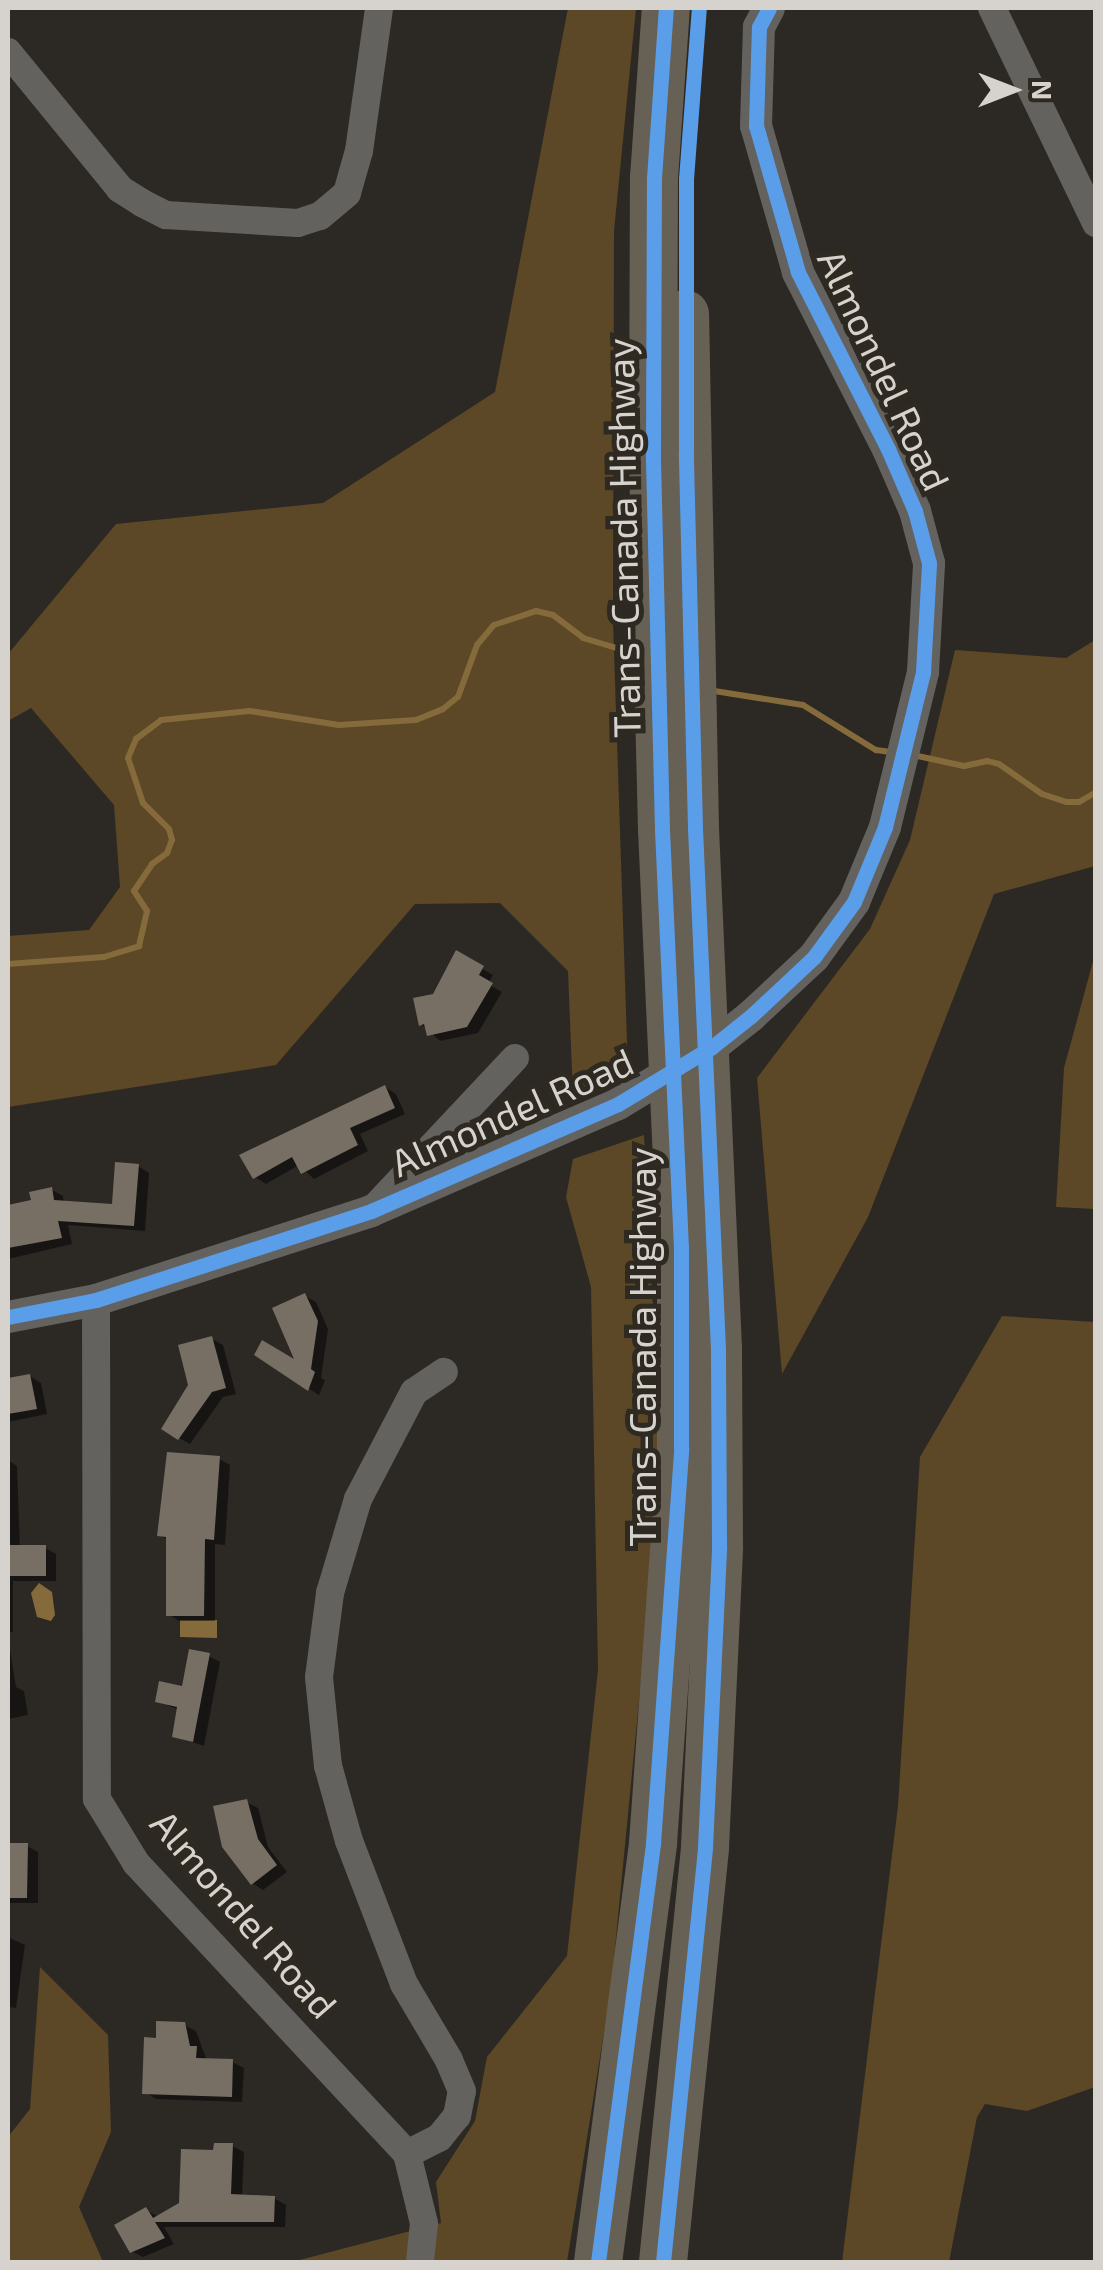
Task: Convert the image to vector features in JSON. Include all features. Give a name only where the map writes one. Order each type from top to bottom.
[{"type":"highway","name":"Trans-Canada Highway","points":[[598,2262],[643,1941],[670,1643],[692,1136],[695,828],[654,178],[666,8]]},
{"type":"highway","name":"Trans-Canada Highway","points":[[669,452],[698,8]]},
{"type":"highway","name":"Trans-Canada Highway","points":[[664,2262],[692,2007],[716,1644],[719,1399],[692,1136]]},
{"type":"street","points":[[8,52],[120,188],[142,203],[166,215],[298,223],[320,216],[347,194],[360,151],[379,8]]},
{"type":"street","name":"Almondel Road","points":[[420,2262],[424,2223],[407,2154],[136,1863],[97,1799],[96,1300],[371,1211],[537,1142],[666,1077],[784,988],[814,957],[854,902],[885,827],[923,672],[929,563],[915,511],[798,272],[756,126],[759,27],[769,8]]},
{"type":"street","points":[[992,8],[1096,223]]},
{"type":"street","points":[[371,1211],[515,1058]]},
{"type":"street","points":[[8,1317],[96,1300]]},
{"type":"street","points":[[407,2154],[439,2138],[457,2116],[462,2090],[450,2060],[404,1984],[348,1840],[328,1766],[319,1677],[330,1593],[358,1499],[414,1392],[444,1372]]},
{"type":"shaded area","points":[[568,8],[636,8],[614,231],[613,620],[628,1072],[573,1097],[568,971],[500,903],[415,904],[276,1065],[8,1107],[8,936],[89,930],[120,887],[114,805],[31,708],[8,721],[8,654],[116,524],[323,503],[495,392]]},
{"type":"shaded area","points":[[1095,640],[1095,866],[994,894],[868,1217],[782,1374],[757,1078],[870,929],[910,840],[955,650],[1066,658]]},
{"type":"shaded area","points":[[1095,954],[1095,1209],[1056,1207],[1064,1068]]},
{"type":"shaded area","points":[[644,1135],[659,1423],[643,1660],[611,1989],[567,2262],[292,2262],[441,2223],[436,2182],[475,2121],[487,2057],[567,1956],[598,1670],[591,1287],[566,1197],[573,1159]]},
{"type":"shaded area","points":[[1002,1316],[1095,1322],[1095,2087],[1027,2111],[985,2104],[977,2117],[949,2262],[842,2262],[898,1806],[920,1457]]},
{"type":"shaded area","points":[[39,1583],[52,1592],[55,1615],[51,1621],[37,1617],[31,1593]]},
{"type":"shaded area","points":[[180,1620],[217,1620],[217,1638],[180,1637]]},
{"type":"shaded area","points":[[40,1967],[108,2035],[111,2132],[79,2207],[103,2262],[8,2262],[8,2137],[30,2109]]},
{"type":"building","points":[[456,950],[484,966],[479,975],[493,983],[467,1027],[427,1036],[424,1024],[419,1026],[413,998],[433,994]]},
{"type":"building","points":[[385,1085],[395,1108],[350,1128],[358,1145],[301,1174],[292,1157],[253,1179],[239,1155]]},
{"type":"building","points":[[115,1162],[139,1164],[134,1226],[58,1221],[62,1238],[8,1248],[8,1205],[31,1200],[29,1192],[52,1187],[54,1200],[112,1204]]},
{"type":"building","points":[[305,1293],[318,1321],[311,1369],[315,1372],[308,1391],[254,1355],[262,1340],[294,1359],[272,1308]]},
{"type":"building","points":[[212,1336],[226,1388],[212,1392],[178,1440],[161,1429],[188,1385],[178,1345]]},
{"type":"building","points":[[30,1374],[37,1409],[8,1414],[8,1378]]},
{"type":"building","points":[[167,1452],[220,1456],[214,1540],[205,1539],[204,1616],[166,1616],[166,1537],[157,1536]]},
{"type":"building","points":[[8,1545],[46,1545],[46,1576],[8,1576]]},
{"type":"building","points":[[189,1649],[210,1653],[193,1742],[172,1737],[177,1707],[155,1702],[159,1681],[182,1686]]},
{"type":"building","points":[[247,1799],[258,1839],[277,1865],[251,1885],[222,1847],[213,1806]]},
{"type":"building","points":[[8,1843],[28,1843],[27,1898],[8,1898]]},
{"type":"building","points":[[156,2021],[185,2022],[190,2046],[197,2046],[196,2058],[233,2059],[232,2097],[142,2094],[144,2037],[156,2038]]},
{"type":"building","points":[[214,2143],[233,2143],[231,2194],[275,2196],[274,2222],[155,2222],[165,2238],[130,2253],[114,2225],[146,2207],[153,2218],[179,2203],[181,2149],[213,2150]]},
{"type":"waterway","points":[[8,964],[104,957],[139,946],[147,911],[134,891],[152,864],[167,853],[172,840],[169,829],[143,803],[128,758],[136,739],[161,720],[250,711],[339,725],[416,720],[443,709],[458,697],[477,645],[494,625],[536,611],[553,615],[583,638],[640,655]]},
{"type":"waterway","points":[[708,690],[803,705],[876,750],[891,752]]},
{"type":"waterway","points":[[913,755],[964,766],[987,761],[999,764],[1042,794],[1067,802],[1079,802],[1096,792]]},
{"type":"cycle path","points":[[598,2262],[653,1843],[681,1448],[681,1248],[662,829],[653,453],[654,178],[666,8]]},
{"type":"cycle path","points":[[663,2262],[705,1847],[719,1546],[718,1349],[695,828],[686,452],[686,179],[699,8]]},
{"type":"cycle path","points":[[8,1317],[96,1300],[371,1211],[618,1104],[712,1047],[751,1016],[814,957],[854,902],[885,827],[923,672],[929,563],[915,511],[888,449],[798,272],[756,126],[759,27],[769,8]]}]
